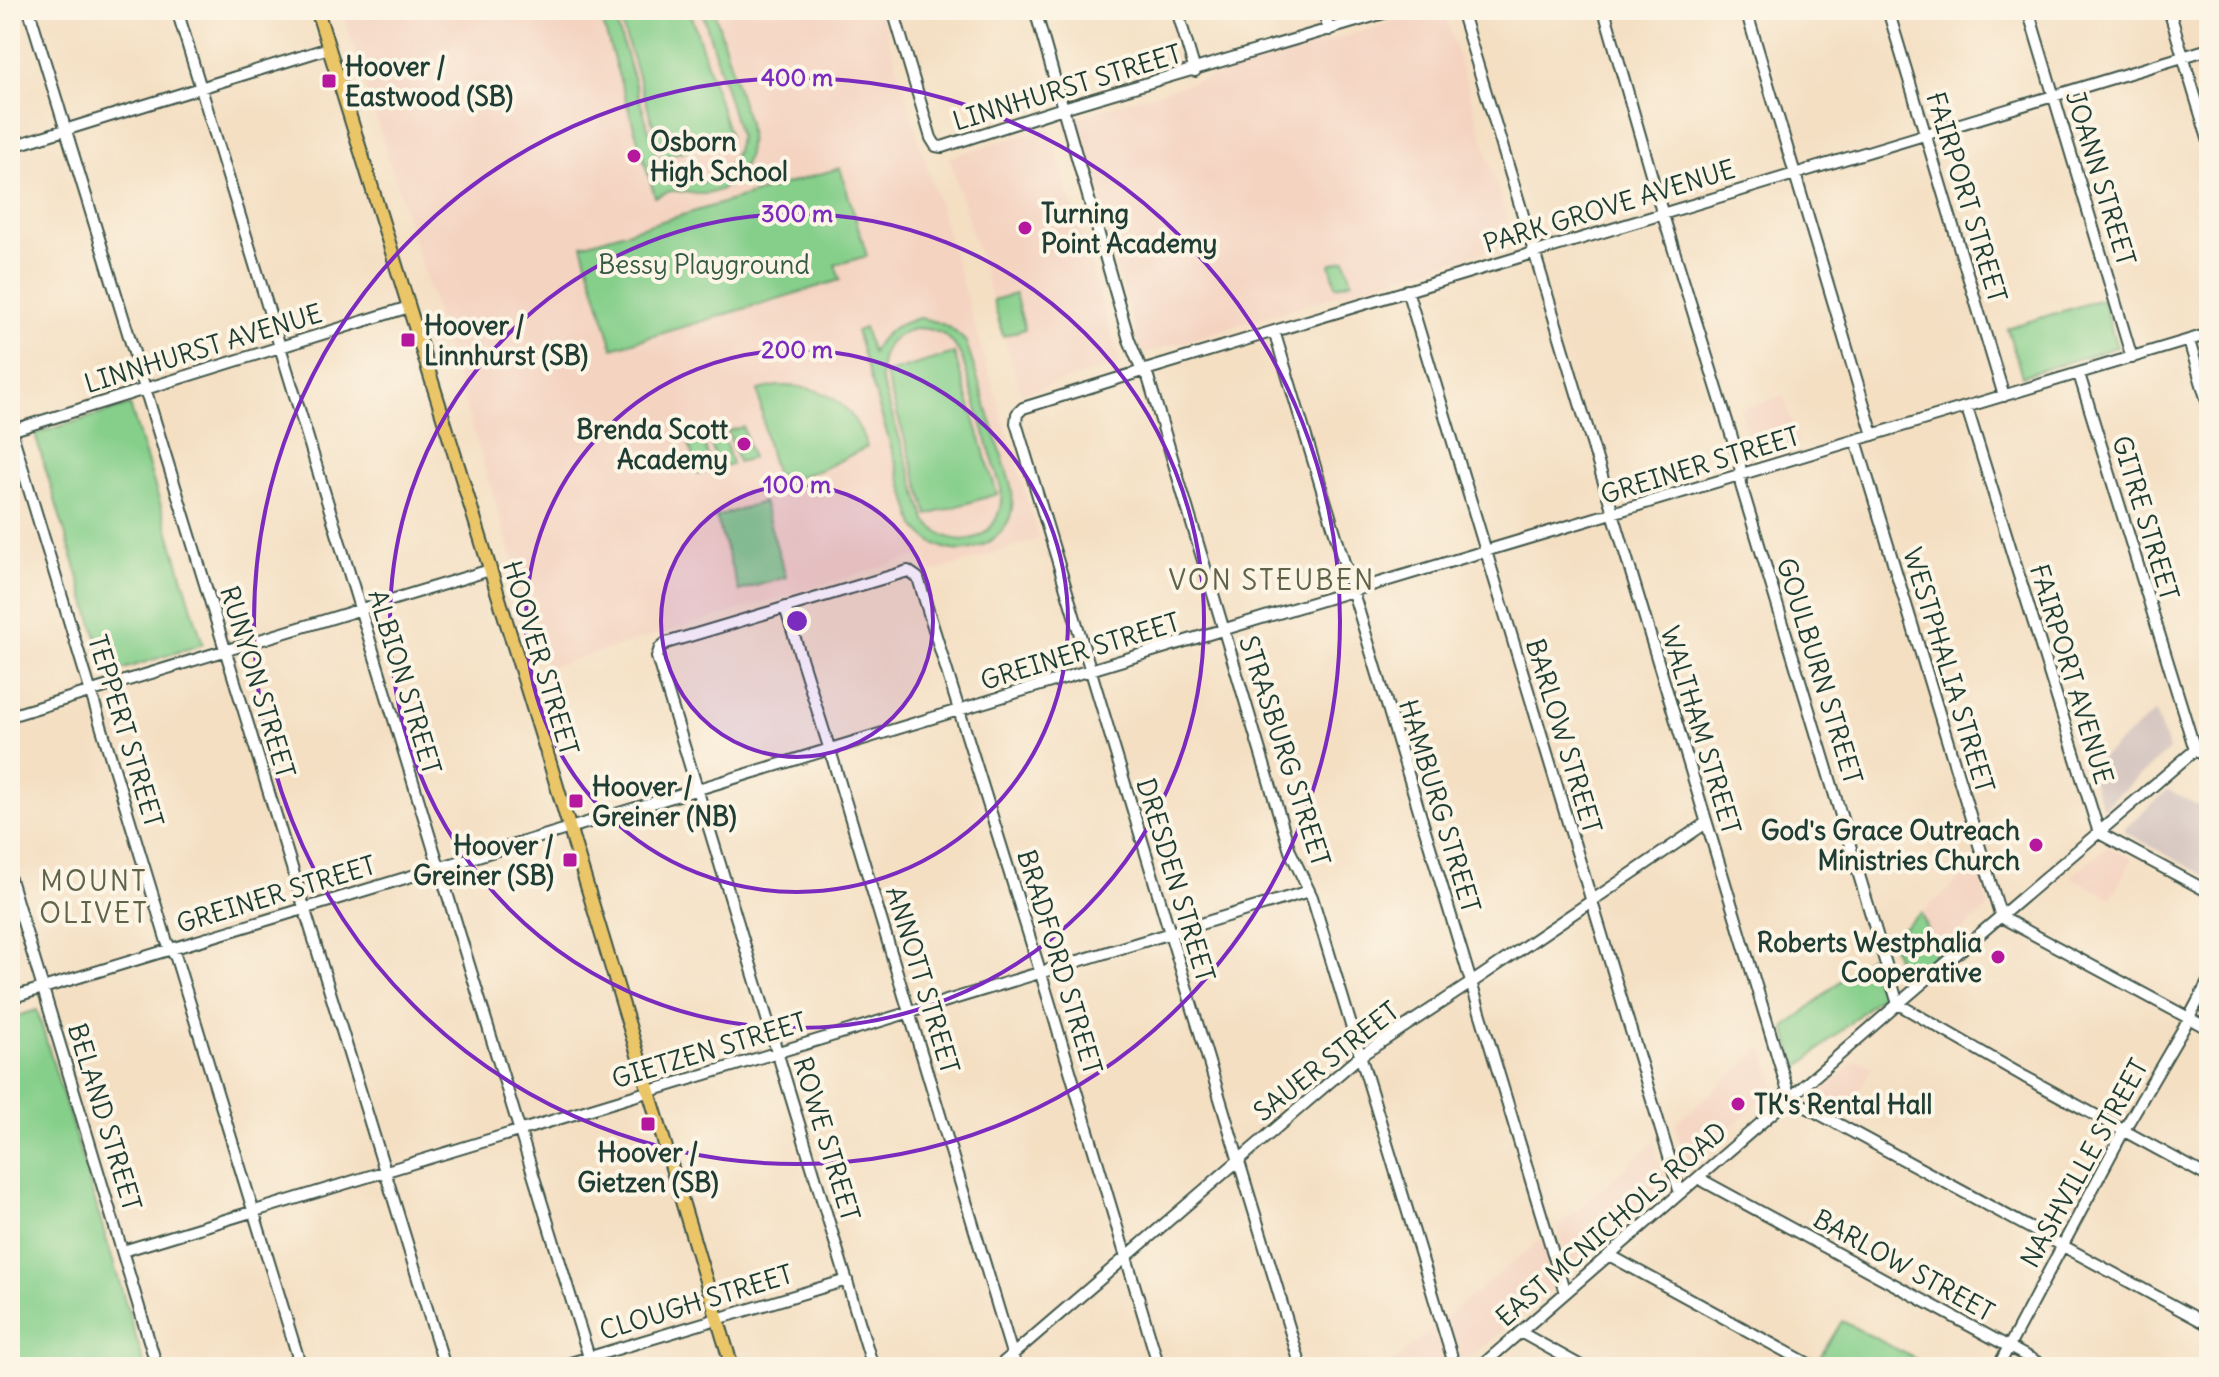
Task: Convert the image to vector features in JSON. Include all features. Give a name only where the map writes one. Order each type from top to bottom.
[{"type":"main road","name":"HOOVER STREET","points":[[317,10],[570,828],[732,1367]]},
{"type":"street","name":"RUNYON STREET","points":[[29,10],[445,1367]]},
{"type":"street","name":"ALBION STREET","points":[[177,10],[590,1362]]},
{"type":"street","name":"LINNHURST STREET","points":[[893,10],[936,146],[950,146],[1063,108],[1394,10]]},
{"type":"street","name":"STRASBURG STREET","points":[[1035,10],[1129,340],[1142,371],[1148,377],[1290,851],[1309,891],[1455,1367]]},
{"type":"street","points":[[1177,10],[1195,71]]},
{"type":"street","points":[[1323,10],[1329,30]]},
{"type":"street","name":"WALTHAM STREET","points":[[1461,10],[1790,1098]]},
{"type":"street","name":"GOULBURN STREET","points":[[1604,10],[1662,212],[1740,463],[1741,485],[1898,1004]]},
{"type":"street","points":[[1746,10],[1873,435]]},
{"type":"street","name":"FAIRPORT STREET","points":[[1888,10],[2004,396]]},
{"type":"street","name":"JOANN STREET","points":[[2028,10],[2132,358]]},
{"type":"street","points":[[2169,10],[2209,142]]},
{"type":"street","points":[[10,147],[329,48]]},
{"type":"street","name":"PARK GROVE AVENUE","points":[[1023,408],[1662,212],[2209,49]]},
{"type":"street","name":"BARLOW STREET","points":[[1407,290],[1680,1193]]},
{"type":"street","name":"LINNHURST AVENUE","points":[[10,430],[409,307]]},
{"type":"street","name":"HAMBURG STREET","points":[[1274,331],[1565,1293]]},
{"type":"street","name":"GREINER STREET","points":[[10,998],[2209,334]]},
{"type":"street","points":[[2189,341],[2209,408]]},
{"type":"street","name":"GITRE STREET","points":[[2079,374],[2195,750]]},
{"type":"street","name":"DRESDEN STREET","points":[[1023,408],[1017,414],[1016,423],[1301,1367]]},
{"type":"street","name":"FAIRPORT AVENUE","points":[[1967,408],[2099,833]]},
{"type":"street","name":"TEPPERT STREET","points":[[10,430],[301,1367]]},
{"type":"street","name":"WESTPHALIA STREET","points":[[1856,440],[2001,917]]},
{"type":"street","points":[[10,716],[490,570]]},
{"type":"street","name":"BRADFORD STREET","points":[[785,607],[904,571],[918,578],[1159,1367]]},
{"type":"street","name":"ROWE STREET","points":[[785,607],[666,643],[657,657],[873,1367]]},
{"type":"street","name":"ANNOTT STREET","points":[[785,607],[1016,1367]]},
{"type":"street","name":"EAST MCNICHOLS ROAD","points":[[1480,1367],[2209,738]]},
{"type":"street","points":[[2195,750],[2209,758]]},
{"type":"street","name":"SAUER STREET","points":[[998,1367],[1360,1056],[1706,823]]},
{"type":"street","points":[[2099,833],[2209,892]]},
{"type":"street","name":"BELAND STREET","points":[[10,879],[157,1367]]},
{"type":"street","name":"GIETZEN STREET","points":[[123,1251],[1309,891]]},
{"type":"street","points":[[2001,917],[2209,1029]]},
{"type":"street","name":"NASHVILLE STREET","points":[[1998,1367],[2124,1130],[2209,980]]},
{"type":"street","points":[[1898,1004],[2209,1177]]},
{"type":"street","points":[[1790,1098],[2209,1325]]},
{"type":"street","name":"BARLOW STREET","points":[[1698,1178],[2046,1367]]},
{"type":"street","points":[[1609,1255],[1814,1367]]},
{"type":"street","name":"CLOUGH STREET","points":[[557,1367],[590,1362],[847,1280]]},
{"type":"street","points":[[1520,1332],[1583,1367]]},
{"type":"shaded area","points":[[342,10],[880,10],[1039,539],[930,573],[924,554],[547,668]],"holes":[[[582,245],[867,255],[835,265],[839,280]]]},
{"type":"shaded area","points":[[1431,10],[1444,10],[1514,242],[1142,354],[1071,119]]},
{"type":"shaded area","name":"Turning Point Academy","points":[[1049,127],[1120,364],[1021,394],[949,157]]},
{"type":"shaded area","points":[[1784,396],[1798,443],[1755,456],[1741,409]]},
{"type":"shaded area","points":[[2155,712],[2169,750],[2103,808],[2088,769]]},
{"type":"shaded area","points":[[2168,790],[2209,811],[2201,818],[2209,823],[2209,878],[2125,832],[2125,828]]},
{"type":"shaded area","points":[[2107,846],[2132,859],[2111,898],[2071,877]]},
{"type":"shaded area","points":[[1976,866],[1989,907],[1936,954],[1921,913]]},
{"type":"shaded area","points":[[1763,1048],[1776,1088],[1687,1165],[1675,1124]]},
{"type":"shaded area","points":[[1857,1060],[1872,1068],[1847,1111],[1816,1095]]},
{"type":"shaded area","points":[[1654,1142],[1665,1181],[1570,1265],[1558,1227]]},
{"type":"shaded area","points":[[1542,1238],[1555,1286],[1461,1364],[1444,1318]]},
{"type":"shaded area","points":[[1434,1327],[1446,1367],[1388,1367]]},
{"type":"green space","points":[[599,10],[615,10],[658,160],[670,172],[696,182],[720,174],[729,165],[736,152],[739,135],[702,10],[714,10],[749,134],[744,166],[739,175],[722,189],[701,194],[673,191],[655,197]]},
{"type":"green space","points":[[634,10],[690,10],[730,137],[663,157],[619,15]]},
{"type":"green space","name":"Bessy Playground","points":[[840,168],[867,256],[835,265],[840,280],[613,348],[582,245]]},
{"type":"green space","points":[[1345,259],[1352,281],[1336,286],[1330,264]]},
{"type":"green space","points":[[1015,294],[1025,329],[1003,336],[993,300]]},
{"type":"green space","points":[[2102,299],[2117,347],[2022,376],[2007,328]]},
{"type":"green space","points":[[919,318],[951,329],[966,342],[1011,485],[1012,509],[1005,526],[990,541],[971,549],[940,546],[915,526],[856,331],[864,328],[872,353],[885,334]],"holes":[[[926,329],[945,336],[962,358],[1001,488],[1001,505],[996,519],[988,530],[966,540],[939,532],[926,521],[881,380],[882,360],[888,345],[908,331]]]},
{"type":"green space","points":[[954,353],[997,494],[928,515],[885,374]]},
{"type":"green space","points":[[778,386],[810,389],[834,399],[853,418],[867,447],[823,469],[789,479],[775,473],[758,390]]},
{"type":"green space","points":[[130,405],[203,644],[108,674],[35,434]]},
{"type":"green space","points":[[743,427],[752,458],[738,462],[728,431]]},
{"type":"green space","points":[[723,433],[732,464],[718,468],[709,437]]},
{"type":"green space","points":[[703,439],[712,470],[698,474],[689,443]]},
{"type":"green space","points":[[763,502],[786,577],[739,591],[716,517]]},
{"type":"green space","points":[[1921,913],[1936,954],[1904,982],[1890,939]]},
{"type":"green space","points":[[1872,954],[1884,993],[1797,1069],[1785,1028]]},
{"type":"green space","points":[[37,1010],[145,1367],[10,1367],[10,1018]]},
{"type":"green space","points":[[1842,1321],[1931,1367],[1839,1367],[1820,1357]]},
{"type":"place","name":"Hoover / Eastwood (SB)","points":[[329,81]]},
{"type":"place","name":"Osborn High School","points":[[634,156]]},
{"type":"place","name":"Turning Point Academy","points":[[1025,228]]},
{"type":"place","name":"Hoover / Linnhurst (SB)","points":[[408,340]]},
{"type":"place","name":"Brenda Scott Academy","points":[[744,444]]},
{"type":"place","name":"Hoover / Greiner (NB)","points":[[576,801]]},
{"type":"place","name":"God's Grace Outreach Ministries Church","points":[[2036,845]]},
{"type":"place","name":"Hoover / Greiner (SB)","points":[[570,860]]},
{"type":"place","name":"Roberts Westphalia Cooperative","points":[[1998,957]]},
{"type":"place","name":"TK's Rental Hall","points":[[1738,1104]]},
{"type":"place","name":"Hoover / Gietzen (SB)","points":[[648,1124]]},
{"type":"district","name":"VON STEUBEN","points":[[1272,580]]},
{"type":"district","name":"MOUNT OLIVET","points":[[94,897]]}]
